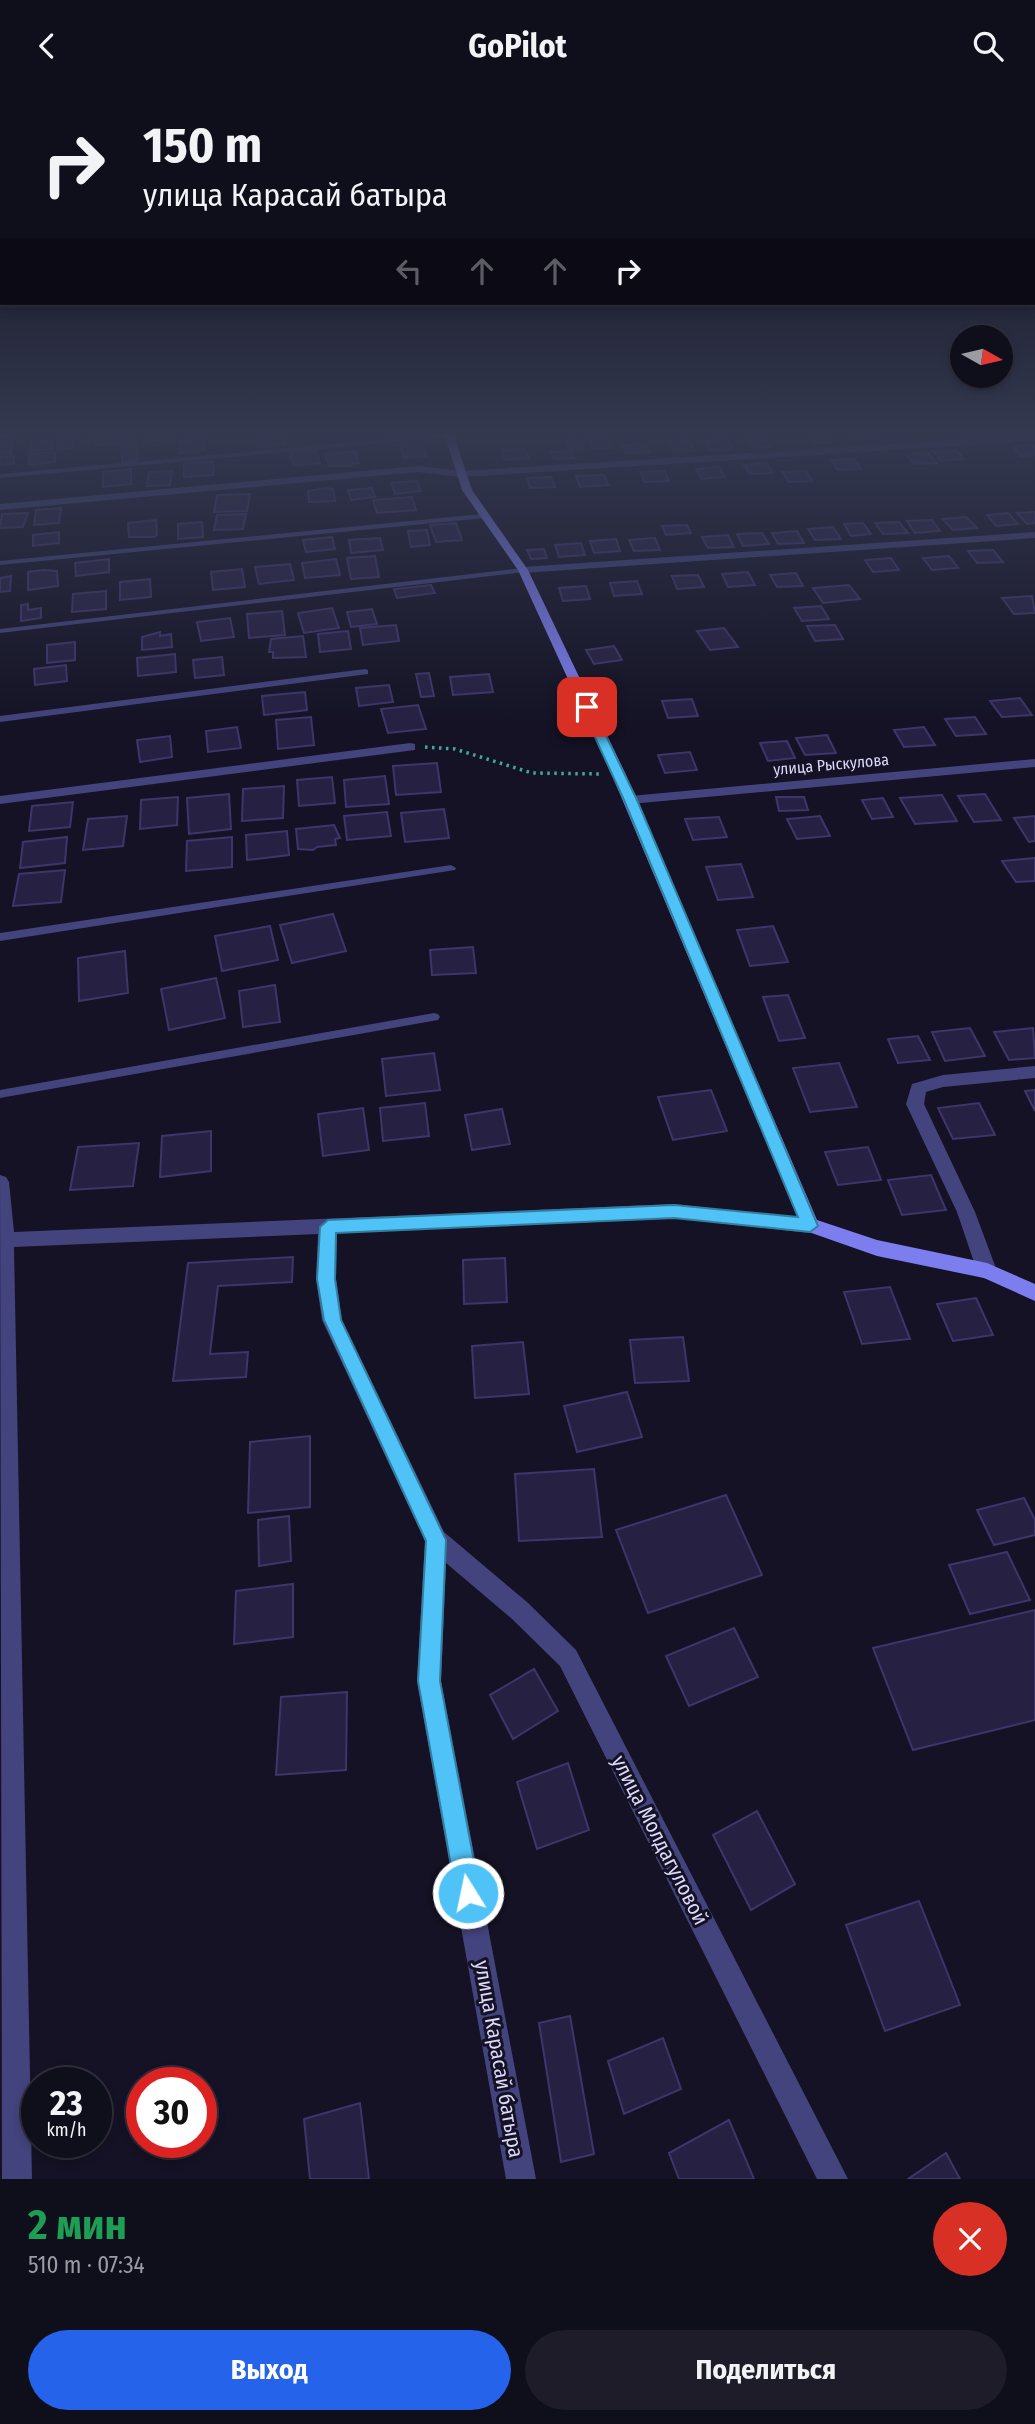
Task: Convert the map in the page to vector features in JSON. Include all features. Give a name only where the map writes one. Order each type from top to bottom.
[{"type":"street","points":[[493,530],[523,570],[619,775],[810,1226]]},
{"type":"street","points":[[523,570],[1035,535]]},
{"type":"street","points":[[0,800],[410,747]]},
{"type":"street","name":"улица Рыскулова","points":[[630,800],[1035,763]]},
{"type":"street","points":[[987,1271],[966,1212],[915,1104],[918,1088],[943,1081],[1035,1072]]},
{"type":"street","points":[[0,1182],[17,2179]]},
{"type":"street","points":[[3,1240],[674,1211],[810,1226],[877,1248],[987,1271],[1035,1293]]},
{"type":"street","name":"улица Карасай батыра","points":[[328,1227],[326,1279],[332,1320],[436,1540],[429,1681],[521,2179]]},
{"type":"street","name":"улица Молдагуловой","points":[[436,1540],[519,1610],[568,1658],[833,2179]]},
{"type":"lane","points":[[0,563],[334,530]]},
{"type":"lane","points":[[0,631],[523,570]]},
{"type":"lane","points":[[0,719],[365,672]]},
{"type":"lane","points":[[0,937],[451,868]]},
{"type":"lane","points":[[0,1094],[434,1017]]},
{"type":"path","points":[[410,747],[447,748],[532,773],[619,775]]},
{"type":"building","points":[[129,530],[157,530],[154,537],[129,537]]},
{"type":"building","points":[[178,530],[203,530],[203,537],[178,539]]},
{"type":"building","points":[[427,530],[430,545],[411,547],[408,531]]},
{"type":"building","points":[[432,530],[459,530],[462,540],[436,542]]},
{"type":"building","points":[[664,530],[690,530],[691,533],[666,535]]},
{"type":"building","points":[[809,530],[835,530],[841,539],[815,540]]},
{"type":"building","points":[[848,530],[868,530],[871,534],[851,536]]},
{"type":"building","points":[[880,530],[906,530],[908,533],[883,534]]},
{"type":"building","points":[[913,530],[940,531],[915,533]]},
{"type":"building","points":[[797,531],[804,543],[778,544],[772,533]]},
{"type":"building","points":[[59,532],[59,543],[33,546],[33,535]]},
{"type":"building","points":[[762,533],[769,544],[743,546],[737,534]]},
{"type":"building","points":[[728,535],[734,547],[708,548],[702,537]]},
{"type":"building","points":[[332,537],[335,549],[306,552],[303,540]]},
{"type":"building","points":[[380,538],[383,550],[351,553],[349,540]]},
{"type":"building","points":[[655,538],[660,550],[634,551],[629,540]]},
{"type":"building","points":[[616,539],[620,551],[594,553],[590,541]]},
{"type":"building","points":[[581,543],[585,555],[559,557],[555,545]]},
{"type":"building","points":[[544,549],[547,558],[531,559],[527,550]]},
{"type":"building","points":[[993,550],[1003,562],[977,563],[968,551]]},
{"type":"building","points":[[375,556],[379,577],[351,579],[347,558]]},
{"type":"building","points":[[949,556],[958,568],[932,570],[923,558]]},
{"type":"building","points":[[891,558],[899,570],[873,572],[865,560]]},
{"type":"building","points":[[109,559],[109,572],[76,576],[75,563]]},
{"type":"building","points":[[336,559],[340,575],[305,578],[302,563]]},
{"type":"building","points":[[290,564],[294,580],[259,584],[255,567]]},
{"type":"building","points":[[242,569],[245,587],[213,590],[211,572]]},
{"type":"building","points":[[57,571],[58,586],[28,590],[28,572]]},
{"type":"building","points":[[748,572],[755,585],[728,587],[722,574]]},
{"type":"building","points":[[796,573],[803,586],[777,587],[770,575]]},
{"type":"building","points":[[698,575],[704,587],[677,589],[672,576]]},
{"type":"building","points":[[11,576],[10,591],[0,592],[0,578]]},
{"type":"building","points":[[150,579],[151,597],[120,600],[120,582]]},
{"type":"building","points":[[637,581],[642,594],[614,596],[610,583]]},
{"type":"building","points":[[431,585],[435,593],[397,598],[394,589]]},
{"type":"building","points":[[849,585],[860,599],[823,603],[813,588]]},
{"type":"building","points":[[586,586],[590,599],[563,601],[559,588]]},
{"type":"building","points":[[106,591],[106,609],[72,612],[73,594]]},
{"type":"building","points":[[1032,596],[1035,613],[1014,614],[1002,598]]},
{"type":"building","points":[[28,604],[28,610],[41,608],[41,618],[21,621],[21,605]]},
{"type":"building","points":[[821,606],[829,619],[802,621],[794,608]]},
{"type":"building","points":[[332,608],[339,628],[304,633],[298,613]]},
{"type":"building","points":[[372,609],[377,624],[351,627],[347,612]]},
{"type":"building","points":[[282,611],[285,635],[249,638],[247,614]]},
{"type":"building","points":[[230,618],[234,637],[201,641],[197,622]]},
{"type":"building","points":[[396,625],[399,641],[363,645],[360,628]]},
{"type":"building","points":[[835,625],[843,639],[815,641],[807,626]]},
{"type":"building","points":[[724,628],[738,647],[710,650],[697,631]]},
{"type":"building","points":[[348,631],[351,649],[320,652],[318,634]]},
{"type":"building","points":[[160,632],[160,636],[171,634],[172,647],[142,650],[142,637]]},
{"type":"building","points":[[303,636],[306,657],[273,658],[273,652],[269,652],[271,639]]},
{"type":"building","points":[[75,642],[75,660],[47,663],[47,645]]},
{"type":"building","points":[[614,646],[622,660],[594,664],[586,650]]},
{"type":"building","points":[[175,654],[176,672],[138,676],[137,658]]},
{"type":"building","points":[[222,657],[224,675],[195,678],[193,660]]},
{"type":"building","points":[[66,665],[67,681],[35,685],[34,669]]},
{"type":"building","points":[[429,673],[434,696],[421,697],[416,674]]},
{"type":"building","points":[[489,674],[493,692],[453,695],[450,677]]},
{"type":"building","points":[[389,685],[393,702],[359,706],[356,688]]},
{"type":"building","points":[[305,692],[307,710],[264,715],[262,696]]},
{"type":"building","points":[[1020,698],[1032,715],[1002,717],[990,701]]},
{"type":"building","points":[[692,699],[698,716],[668,718],[662,701]]},
{"type":"building","points":[[418,705],[426,729],[388,733],[381,709]]},
{"type":"building","points":[[311,717],[314,745],[278,749],[276,720]]},
{"type":"building","points":[[975,717],[986,734],[956,736],[945,719]]},
{"type":"building","points":[[237,727],[241,748],[208,752],[206,731]]},
{"type":"building","points":[[924,727],[935,745],[904,747],[894,730]]},
{"type":"building","points":[[827,735],[836,753],[805,755],[796,738]]},
{"type":"building","points":[[170,736],[172,757],[140,762],[137,740]]},
{"type":"building","points":[[787,741],[795,758],[768,761],[760,743]]},
{"type":"building","points":[[690,752],[697,770],[665,773],[658,755]]},
{"type":"building","points":[[437,763],[441,792],[396,795],[393,766]]},
{"type":"building","points":[[385,776],[389,804],[346,807],[344,780]]},
{"type":"building","points":[[332,777],[335,803],[299,806],[297,780]]},
{"type":"building","points":[[284,786],[283,818],[242,821],[243,789]]},
{"type":"building","points":[[229,794],[231,829],[189,834],[187,798]]},
{"type":"building","points":[[985,794],[1001,820],[974,822],[958,796]]},
{"type":"building","points":[[942,795],[957,821],[915,824],[900,798]]},
{"type":"building","points":[[178,797],[177,825],[140,829],[141,800]]},
{"type":"building","points":[[776,797],[804,797],[808,810],[779,811]]},
{"type":"building","points":[[883,798],[893,817],[872,819],[862,800]]},
{"type":"building","points":[[73,802],[70,827],[29,831],[32,806]]},
{"type":"building","points":[[444,809],[449,838],[405,842],[401,813]]},
{"type":"building","points":[[387,812],[391,836],[347,840],[344,816]]},
{"type":"building","points":[[127,816],[123,846],[83,850],[88,819]]},
{"type":"building","points":[[820,816],[830,836],[797,839],[787,819]]},
{"type":"building","points":[[1035,816],[1035,841],[1029,842],[1014,818]]},
{"type":"building","points":[[719,817],[727,837],[693,840],[685,819]]},
{"type":"building","points":[[334,825],[340,838],[335,839],[336,845],[313,850],[298,849],[296,829]]},
{"type":"building","points":[[287,831],[289,855],[247,860],[246,835]]},
{"type":"building","points":[[67,837],[65,863],[20,868],[23,842]]},
{"type":"building","points":[[232,837],[232,867],[186,871],[187,841]]},
{"type":"building","points":[[1035,858],[1035,881],[1016,882],[1002,861]]},
{"type":"building","points":[[741,864],[753,897],[718,900],[706,867]]},
{"type":"building","points":[[65,870],[61,902],[13,906],[19,874]]},
{"type":"building","points":[[333,914],[346,951],[292,963],[280,925]]},
{"type":"building","points":[[270,926],[278,960],[222,971],[215,936]]},
{"type":"building","points":[[773,926],[788,962],[750,966],[737,930]]},
{"type":"building","points":[[473,947],[476,973],[432,975],[430,950]]},
{"type":"building","points":[[125,951],[128,993],[79,1001],[78,958]]},
{"type":"building","points":[[216,978],[225,1018],[169,1030],[161,989]]},
{"type":"building","points":[[275,985],[280,1022],[243,1027],[239,991]]},
{"type":"building","points":[[788,995],[805,1038],[779,1041],[763,997]]},
{"type":"building","points":[[970,1028],[985,1056],[945,1061],[932,1032]]},
{"type":"building","points":[[1033,1028],[1035,1058],[1009,1060],[994,1032]]},
{"type":"building","points":[[918,1036],[930,1060],[898,1063],[888,1039]]},
{"type":"building","points":[[434,1053],[440,1090],[386,1096],[382,1059]]},
{"type":"building","points":[[839,1063],[857,1107],[810,1112],[793,1068]]},
{"type":"building","points":[[711,1090],[727,1131],[673,1140],[658,1097]]},
{"type":"building","points":[[1035,1090],[1035,1111],[1025,1091]]},
{"type":"building","points":[[425,1103],[429,1136],[383,1141],[380,1108]]},
{"type":"building","points":[[979,1103],[995,1135],[953,1139],[938,1108]]},
{"type":"building","points":[[363,1108],[369,1150],[323,1156],[318,1114]]},
{"type":"building","points":[[502,1109],[510,1144],[472,1150],[465,1115]]},
{"type":"building","points":[[211,1131],[211,1171],[160,1177],[162,1136]]},
{"type":"building","points":[[139,1143],[133,1186],[70,1190],[78,1147]]},
{"type":"building","points":[[868,1147],[881,1180],[838,1185],[825,1152]]},
{"type":"building","points":[[931,1175],[946,1210],[902,1215],[888,1180]]},
{"type":"building","points":[[293,1257],[292,1282],[218,1286],[210,1354],[248,1352],[246,1377],[173,1381],[188,1263]]},
{"type":"building","points":[[505,1258],[507,1302],[464,1304],[463,1260]]},
{"type":"building","points":[[890,1287],[910,1339],[862,1344],[844,1292]]},
{"type":"building","points":[[976,1298],[993,1335],[953,1341],[937,1304]]},
{"type":"building","points":[[683,1337],[689,1381],[635,1383],[630,1340]]},
{"type":"building","points":[[523,1342],[529,1394],[475,1398],[472,1346]]},
{"type":"building","points":[[627,1392],[642,1437],[577,1452],[564,1406]]},
{"type":"building","points":[[310,1436],[310,1507],[248,1513],[250,1442]]},
{"type":"building","points":[[594,1469],[602,1537],[519,1541],[515,1474]]},
{"type":"building","points":[[726,1495],[762,1575],[648,1613],[616,1530]]},
{"type":"building","points":[[1024,1498],[1035,1520],[1035,1535],[994,1545],[977,1510]]},
{"type":"building","points":[[289,1516],[291,1561],[259,1566],[258,1520]]},
{"type":"building","points":[[1007,1552],[1030,1600],[970,1614],[949,1565]]},
{"type":"building","points":[[293,1584],[293,1637],[234,1644],[236,1591]]},
{"type":"building","points":[[1035,1610],[1035,1720],[913,1750],[873,1648]]},
{"type":"building","points":[[734,1628],[758,1677],[689,1706],[666,1656]]},
{"type":"building","points":[[534,1669],[558,1711],[513,1739],[490,1695]]},
{"type":"building","points":[[347,1692],[346,1770],[276,1775],[281,1697]]},
{"type":"building","points":[[568,1763],[589,1830],[537,1849],[517,1782]]},
{"type":"building","points":[[757,1811],[795,1884],[751,1910],[713,1835]]},
{"type":"building","points":[[919,1901],[960,2005],[885,2031],[846,1925]]},
{"type":"building","points":[[570,2016],[594,2154],[561,2162],[539,2023]]},
{"type":"building","points":[[663,2038],[681,2089],[624,2114],[608,2061]]},
{"type":"building","points":[[360,2103],[369,2179],[310,2179],[304,2119]]},
{"type":"building","points":[[729,2120],[754,2179],[679,2179],[669,2153]]},
{"type":"building","points":[[946,2153],[960,2179],[908,2179]]},
{"type":"route","points":[[468,1893],[429,1681],[436,1540],[332,1320],[326,1279],[328,1227],[674,1211],[810,1226],[630,800],[587,707]]}]
